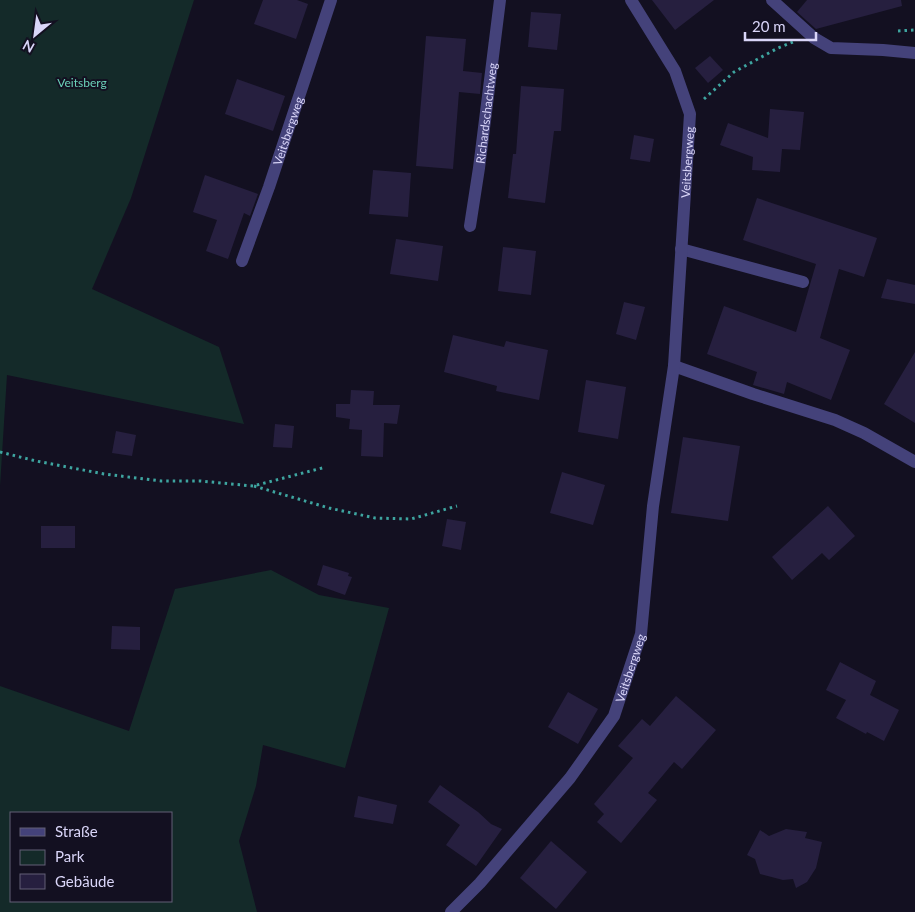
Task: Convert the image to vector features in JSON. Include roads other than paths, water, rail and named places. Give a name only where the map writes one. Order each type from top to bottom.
[{"type":"street","name":"Veitsbergweg","points":[[242,261],[331,0]]},
{"type":"street","name":"Richardschachtweg","points":[[470,226],[500,0]]},
{"type":"street","name":"Veitsbergweg","points":[[451,912],[480,883],[570,778],[614,716],[641,634],[653,506],[674,366],[690,114],[675,71],[631,0]]},
{"type":"street","points":[[772,0],[814,38],[831,48],[915,53]]},
{"type":"street","points":[[681,249],[803,282]]},
{"type":"street","points":[[674,366],[835,420],[864,433],[915,462]]},
{"type":"park label","name":"Veitsberg","points":[[82,82]]}]
